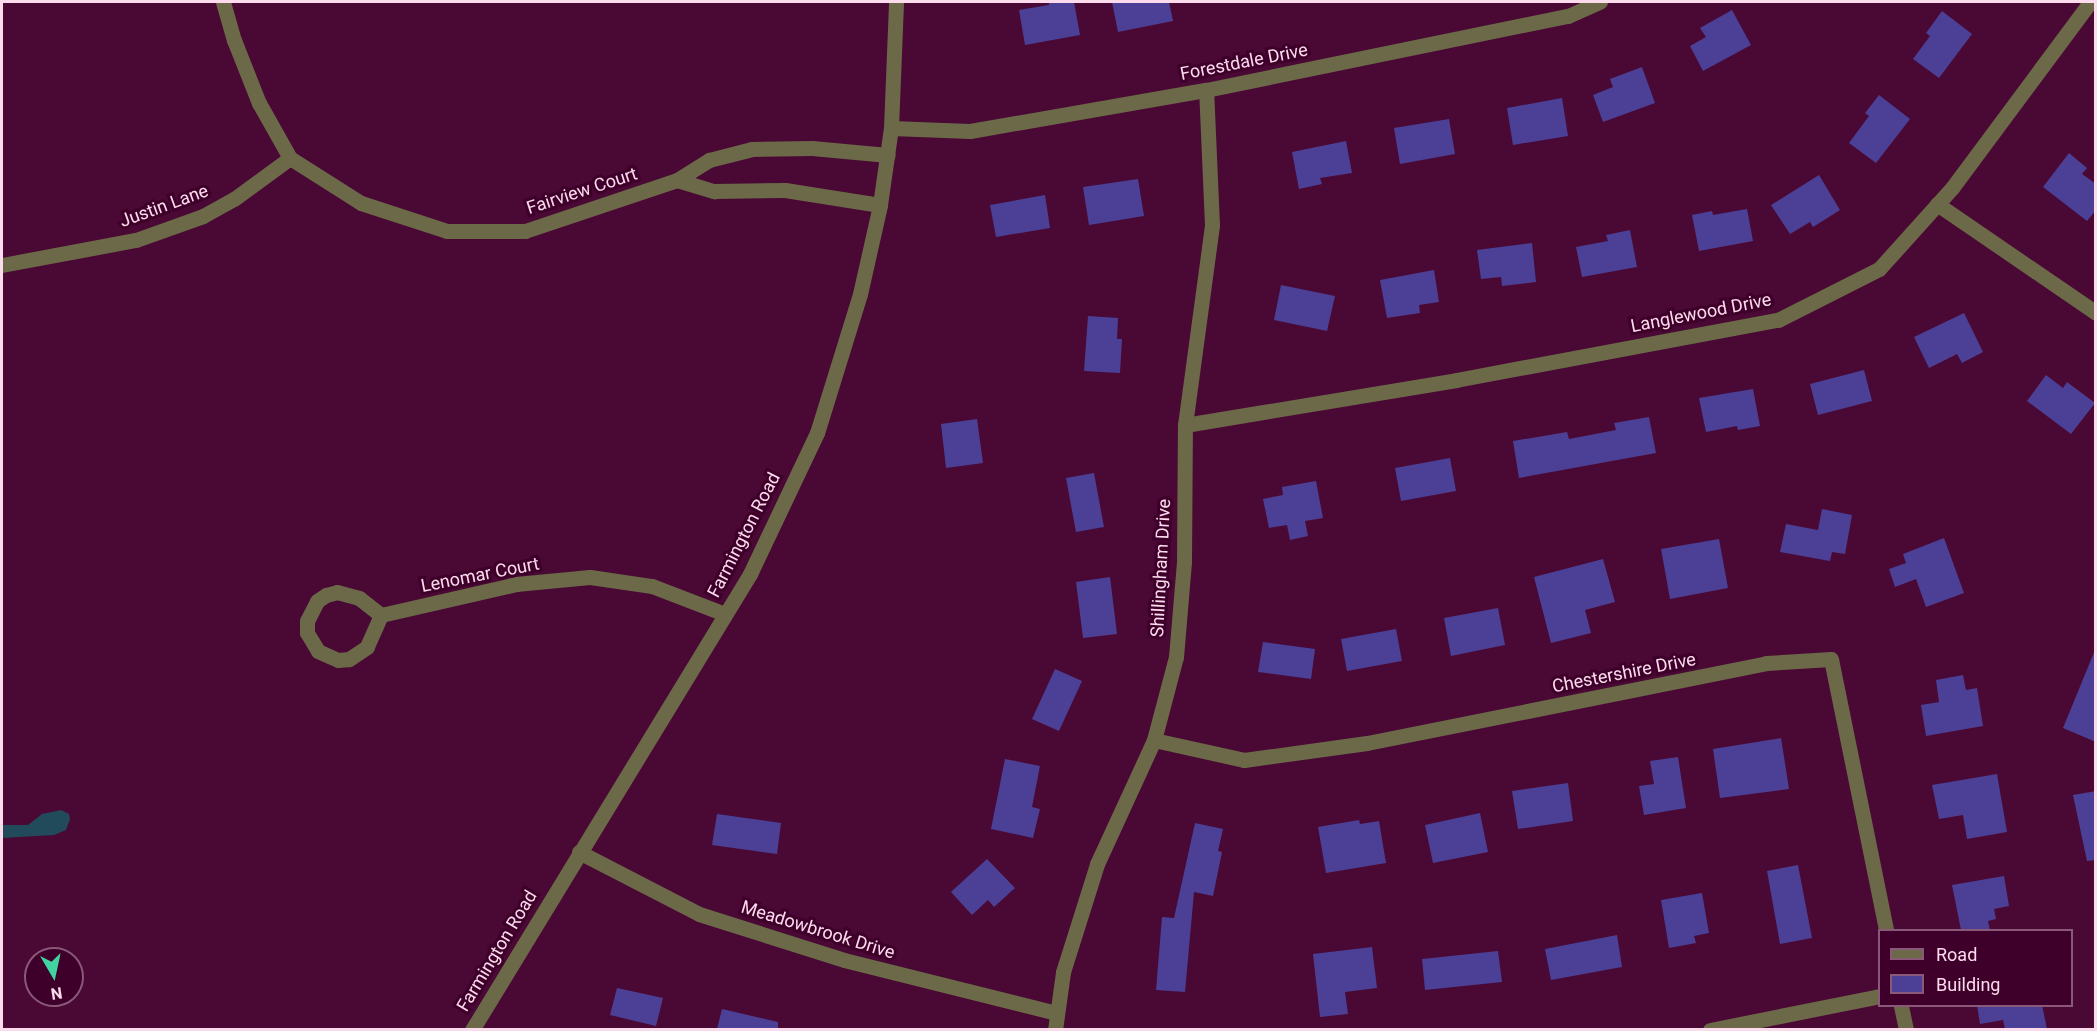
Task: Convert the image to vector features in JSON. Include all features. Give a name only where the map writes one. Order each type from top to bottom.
[{"type":"street","name":"Fairview Court","points":[[223,2],[234,40],[259,103],[290,158],[361,203],[447,231],[525,231],[677,180],[709,160],[752,148],[812,148],[888,154]]},
{"type":"street","name":"Farmington Road","points":[[472,1029],[750,574],[818,433],[860,294],[880,205],[891,128],[896,2]]},
{"type":"street","name":"Forestdale Drive","points":[[891,128],[970,131],[1206,90],[1568,16],[1600,2]]},
{"type":"street","name":"Langlewood Drive","points":[[1185,425],[1456,380],[1778,320],[1879,269],[1937,204],[2090,2]]},
{"type":"street","name":"Shillingham Drive","points":[[1055,1029],[1063,972],[1097,864],[1154,740],[1176,657],[1184,562],[1185,425],[1212,225],[1206,90]]},
{"type":"street","name":"Justin Lane","points":[[2,265],[136,240],[203,216],[234,200],[290,158]]},
{"type":"street","points":[[677,180],[714,190],[785,190],[880,205]]},
{"type":"street","points":[[1937,204],[2096,313]]},
{"type":"street","name":"Lenomar Court","points":[[381,615],[516,584],[590,577],[652,586],[725,614]]},
{"type":"street","points":[[349,593],[381,615],[367,647],[349,659],[338,660],[318,651],[307,633],[310,610],[326,595],[349,593]]},
{"type":"street","name":"Chestershire Drive","points":[[1154,740],[1244,760],[1366,743],[1766,663],[1831,659],[1886,929]]},
{"type":"street","name":"Meadowbrook Drive","points":[[579,852],[699,914],[844,960],[1057,1013]]},
{"type":"street","points":[[1710,1029],[1878,996]]},
{"type":"street","points":[[1901,1007],[1906,1029]]},
{"type":"water","points":[[61,810],[69,814],[70,819],[66,830],[54,835],[2,838],[2,825],[28,825],[42,814]]},
{"type":"building","points":[[1049,2],[1074,2],[1080,35],[1025,45],[1019,10],[1049,5]]},
{"type":"building","points":[[1112,2],[1169,2],[1173,21],[1118,32]]},
{"type":"building","points":[[1732,10],[1751,45],[1703,71],[1690,46],[1706,37],[1700,28]]},
{"type":"building","points":[[1942,11],[1972,34],[1939,78],[1913,59],[1930,36],[1926,33]]},
{"type":"building","points":[[1642,67],[1655,103],[1603,122],[1593,95],[1613,87],[1610,79]]},
{"type":"building","points":[[1879,95],[1910,119],[1876,163],[1849,143],[1869,116],[1865,113]]},
{"type":"building","points":[[1562,98],[1568,136],[1513,145],[1507,108]]},
{"type":"building","points":[[1449,119],[1455,154],[1400,164],[1394,128]]},
{"type":"building","points":[[1346,141],[1352,173],[1320,178],[1322,184],[1299,189],[1292,152]]},
{"type":"building","points":[[2069,153],[2087,168],[2082,174],[2096,184],[2096,210],[2087,221],[2043,187]]},
{"type":"building","points":[[1819,175],[1840,210],[1813,227],[1810,222],[1790,234],[1771,205]]},
{"type":"building","points":[[1138,179],[1144,216],[1089,225],[1083,187]]},
{"type":"building","points":[[1045,195],[1050,228],[996,237],[990,205]]},
{"type":"building","points":[[1747,209],[1753,241],[1699,251],[1692,215],[1712,211],[1713,215]]},
{"type":"building","points":[[1630,230],[1637,267],[1582,277],[1576,247],[1608,241],[1606,235]]},
{"type":"building","points":[[1532,243],[1536,282],[1502,286],[1501,277],[1481,279],[1477,250]]},
{"type":"building","points":[[1434,270],[1439,302],[1419,305],[1420,313],[1387,318],[1380,280]]},
{"type":"building","points":[[1281,285],[1335,296],[1327,331],[1274,320]]},
{"type":"building","points":[[1964,313],[1983,352],[1962,363],[1957,354],[1929,368],[1914,337]]},
{"type":"building","points":[[1088,316],[1118,318],[1117,339],[1122,339],[1120,373],[1084,371]]},
{"type":"building","points":[[1864,370],[1872,401],[1818,415],[1810,384]]},
{"type":"building","points":[[2046,375],[2063,388],[2067,382],[2095,403],[2071,434],[2027,401]]},
{"type":"building","points":[[1753,389],[1760,426],[1738,430],[1737,426],[1706,432],[1699,398]]},
{"type":"building","points":[[1649,417],[1656,453],[1519,478],[1513,441],[1567,432],[1569,439],[1616,430],[1614,423]]},
{"type":"building","points":[[977,419],[983,463],[946,468],[941,424]]},
{"type":"building","points":[[1450,458],[1456,491],[1401,501],[1395,468]]},
{"type":"building","points":[[1094,473],[1104,527],[1076,532],[1066,478]]},
{"type":"building","points":[[1316,481],[1323,518],[1305,521],[1308,536],[1290,540],[1287,525],[1269,528],[1263,499],[1283,495],[1282,487]]},
{"type":"building","points":[[1822,509],[1852,515],[1845,554],[1832,552],[1830,561],[1780,552],[1786,524],[1818,530]]},
{"type":"building","points":[[1944,538],[1964,593],[1926,607],[1916,579],[1895,587],[1889,569],[1906,563],[1903,554]]},
{"type":"building","points":[[1719,539],[1728,588],[1670,599],[1661,549]]},
{"type":"building","points":[[1603,559],[1615,602],[1585,610],[1591,633],[1551,643],[1534,577]]},
{"type":"building","points":[[1110,577],[1117,634],[1083,638],[1076,582]]},
{"type":"building","points":[[1498,608],[1505,645],[1451,656],[1444,618]]},
{"type":"building","points":[[1396,629],[1402,661],[1347,671],[1341,639]]},
{"type":"building","points":[[1263,642],[1315,649],[1311,679],[1258,672]]},
{"type":"building","points":[[2096,650],[2096,742],[2063,728]]},
{"type":"building","points":[[1055,669],[1082,681],[1059,731],[1032,719]]},
{"type":"building","points":[[1963,675],[1966,690],[1977,688],[1983,726],[1926,736],[1921,705],[1939,702],[1936,680]]},
{"type":"building","points":[[1781,738],[1789,789],[1720,798],[1713,749]]},
{"type":"building","points":[[1678,757],[1686,808],[1644,815],[1639,786],[1654,784],[1650,761]]},
{"type":"building","points":[[1005,759],[1040,766],[1032,807],[1040,809],[1033,838],[991,829]]},
{"type":"building","points":[[1997,774],[2007,832],[1967,839],[1963,815],[1939,819],[1932,785]]},
{"type":"building","points":[[1568,783],[1573,821],[1518,829],[1512,791]]},
{"type":"building","points":[[2096,791],[2096,860],[2087,861],[2073,795]]},
{"type":"building","points":[[1480,813],[1488,852],[1433,863],[1425,825]]},
{"type":"building","points":[[717,814],[781,823],[777,854],[712,845]]},
{"type":"building","points":[[1359,820],[1360,824],[1379,821],[1386,863],[1326,873],[1318,827]]},
{"type":"building","points":[[1195,823],[1223,829],[1218,851],[1222,852],[1213,896],[1194,892],[1185,992],[1156,990],[1162,917],[1174,918]]},
{"type":"building","points":[[987,859],[1015,888],[994,907],[988,900],[972,915],[951,892]]},
{"type":"building","points":[[1798,865],[1812,938],[1780,944],[1767,871]]},
{"type":"building","points":[[2004,876],[2009,906],[1994,909],[1996,919],[1988,921],[1990,929],[1961,929],[1952,885]]},
{"type":"building","points":[[1702,893],[1709,933],[1694,936],[1696,943],[1669,948],[1661,900]]},
{"type":"building","points":[[1617,935],[1622,967],[1551,980],[1545,949]]},
{"type":"building","points":[[1372,947],[1377,988],[1345,992],[1348,1014],[1320,1017],[1313,954]]},
{"type":"building","points":[[1498,951],[1502,982],[1425,990],[1422,959]]},
{"type":"building","points":[[617,988],[663,998],[656,1026],[610,1015]]},
{"type":"building","points":[[1977,1007],[2042,1007],[2047,1029],[2005,1029],[2003,1020],[1980,1024]]},
{"type":"building","points":[[722,1009],[778,1022],[778,1029],[717,1029]]}]
